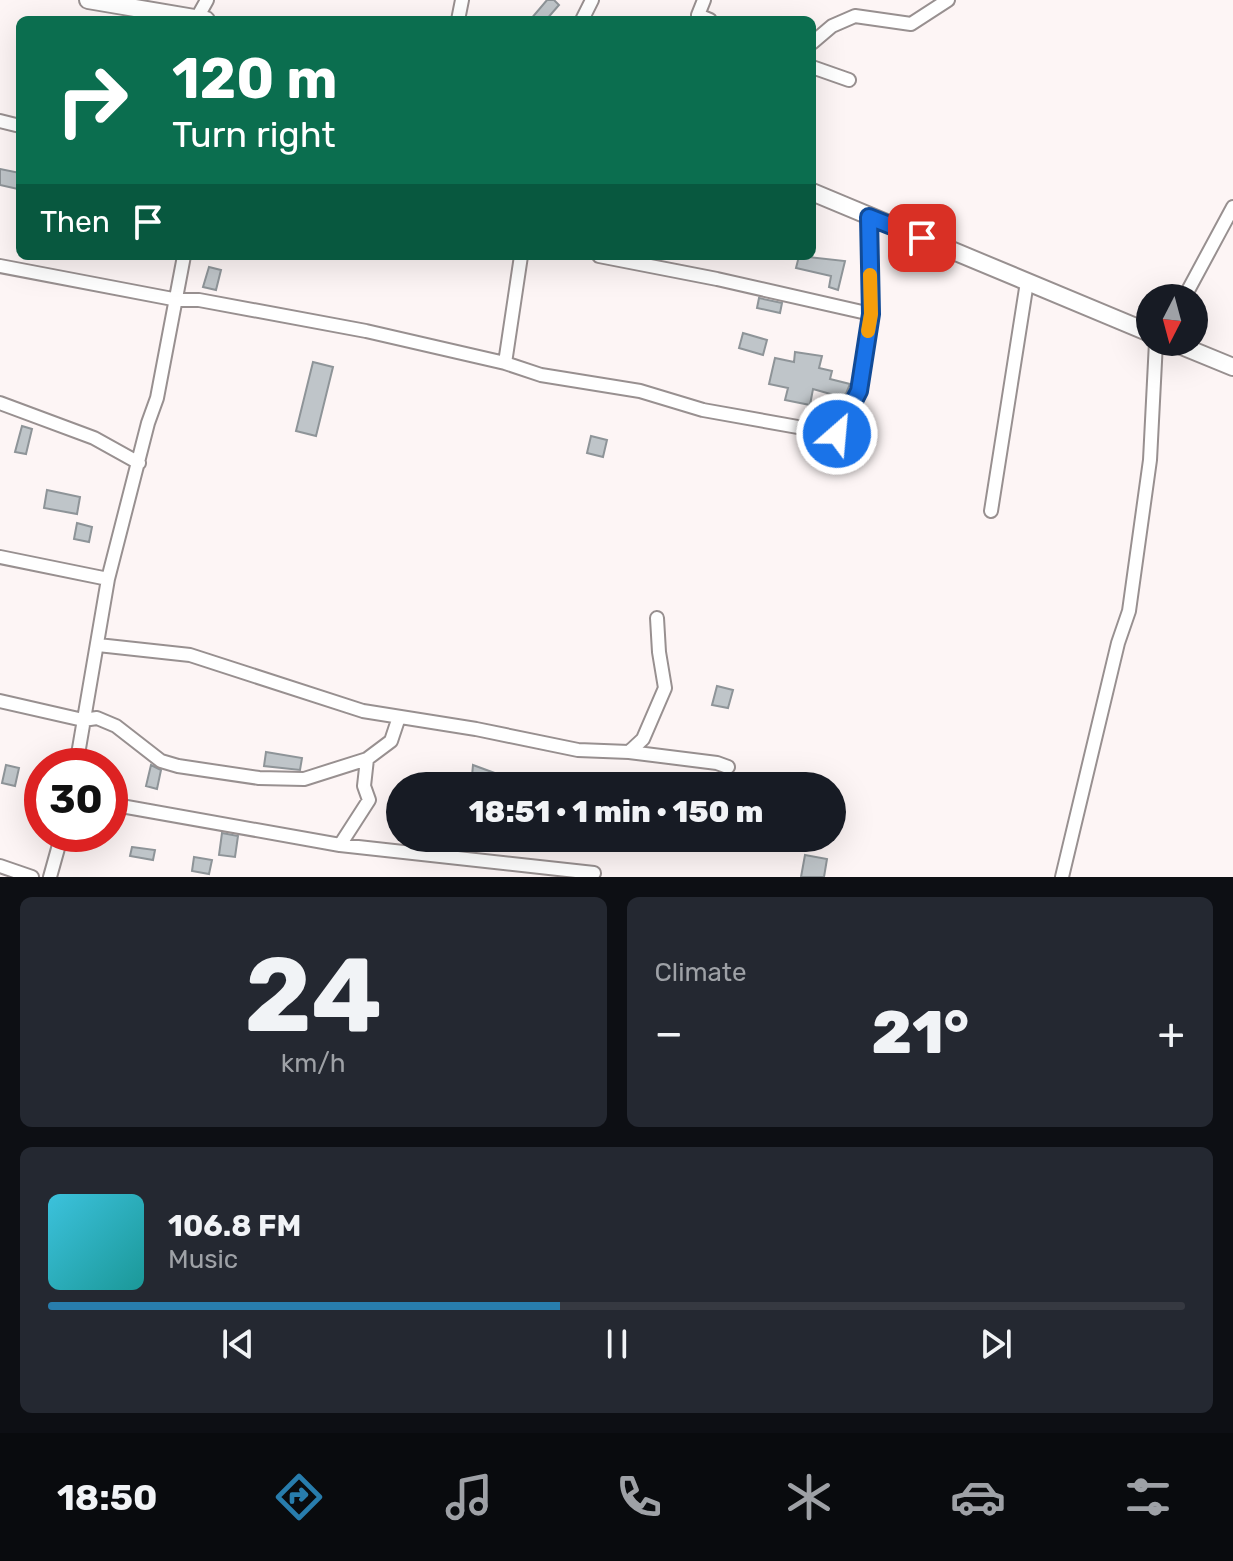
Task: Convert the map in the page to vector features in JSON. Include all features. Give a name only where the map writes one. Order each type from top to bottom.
[{"type":"street","points":[[88,0],[184,16]]},
{"type":"street","points":[[816,40],[832,26],[855,16],[911,24],[948,0]]},
{"type":"street","points":[[816,68],[849,80]]},
{"type":"street","points":[[816,194],[1136,328]]},
{"type":"street","points":[[1192,284],[1233,207]]},
{"type":"street","points":[[0,266],[366,331],[505,363],[541,375],[640,391],[703,410],[837,434],[859,391],[871,314],[869,217]]},
{"type":"street","points":[[79,748],[108,579],[157,398],[183,260]]},
{"type":"street","points":[[505,363],[520,260]]},
{"type":"street","points":[[620,260],[871,314]]},
{"type":"street","points":[[991,511],[1027,282]]},
{"type":"street","points":[[1062,877],[1118,643],[1129,611],[1150,460],[1151,356]]},
{"type":"street","points":[[1206,356],[1233,367]]},
{"type":"street","points":[[0,403],[94,438],[139,463]]},
{"type":"street","points":[[0,557],[108,579]]},
{"type":"street","points":[[629,752],[643,739],[665,688],[657,618]]},
{"type":"street","points":[[98,645],[190,655],[363,711],[578,750],[629,752],[728,767]]},
{"type":"street","points":[[0,701],[83,720],[97,718],[116,726],[161,761],[259,778],[304,779],[367,759],[391,741],[399,717]]},
{"type":"street","points":[[340,845],[369,800],[364,786],[367,759]]},
{"type":"street","points":[[128,807],[340,845],[594,873]]},
{"type":"street","points":[[50,877],[57,852]]},
{"type":"street","points":[[0,866],[32,877]]},
{"type":"building","points":[[547,0],[554,0],[559,5],[549,16],[533,16]]},
{"type":"building","points":[[0,169],[16,172],[16,189],[0,185]]},
{"type":"building","points":[[816,258],[845,261],[838,290],[829,287],[831,276],[796,268],[798,260]]},
{"type":"building","points":[[209,267],[221,270],[216,290],[203,287]]},
{"type":"building","points":[[759,298],[782,303],[780,313],[757,308]]},
{"type":"building","points":[[743,333],[767,340],[763,355],[739,348]]},
{"type":"building","points":[[795,352],[822,356],[819,368],[832,371],[830,379],[850,384],[841,406],[832,404],[834,395],[813,389],[810,405],[785,400],[788,388],[769,384],[775,358],[794,362]]},
{"type":"building","points":[[313,362],[333,367],[316,436],[296,431]]},
{"type":"building","points":[[22,426],[32,429],[26,454],[15,452]]},
{"type":"building","points":[[591,436],[607,440],[603,457],[587,453]]},
{"type":"building","points":[[47,490],[80,497],[77,514],[44,508]]},
{"type":"building","points":[[77,523],[92,527],[89,542],[74,539]]},
{"type":"building","points":[[717,686],[733,690],[728,708],[712,705]]},
{"type":"building","points":[[266,752],[302,758],[300,770],[264,766]]},
{"type":"building","points":[[6,765],[19,768],[15,786],[2,783]]},
{"type":"building","points":[[151,765],[161,770],[157,789],[146,786]]},
{"type":"building","points":[[473,765],[492,772],[472,772]]},
{"type":"building","points":[[222,833],[238,836],[235,857],[219,855]]},
{"type":"building","points":[[132,847],[155,850],[153,860],[130,856]]},
{"type":"building","points":[[805,855],[827,859],[824,877],[801,877]]},
{"type":"building","points":[[194,857],[212,860],[209,874],[192,871]]},
{"type":"slow traffic","points":[[868,331],[870,275]]},
{"type":"route","points":[[837,434],[859,391],[871,314],[869,217],[922,238]]}]
